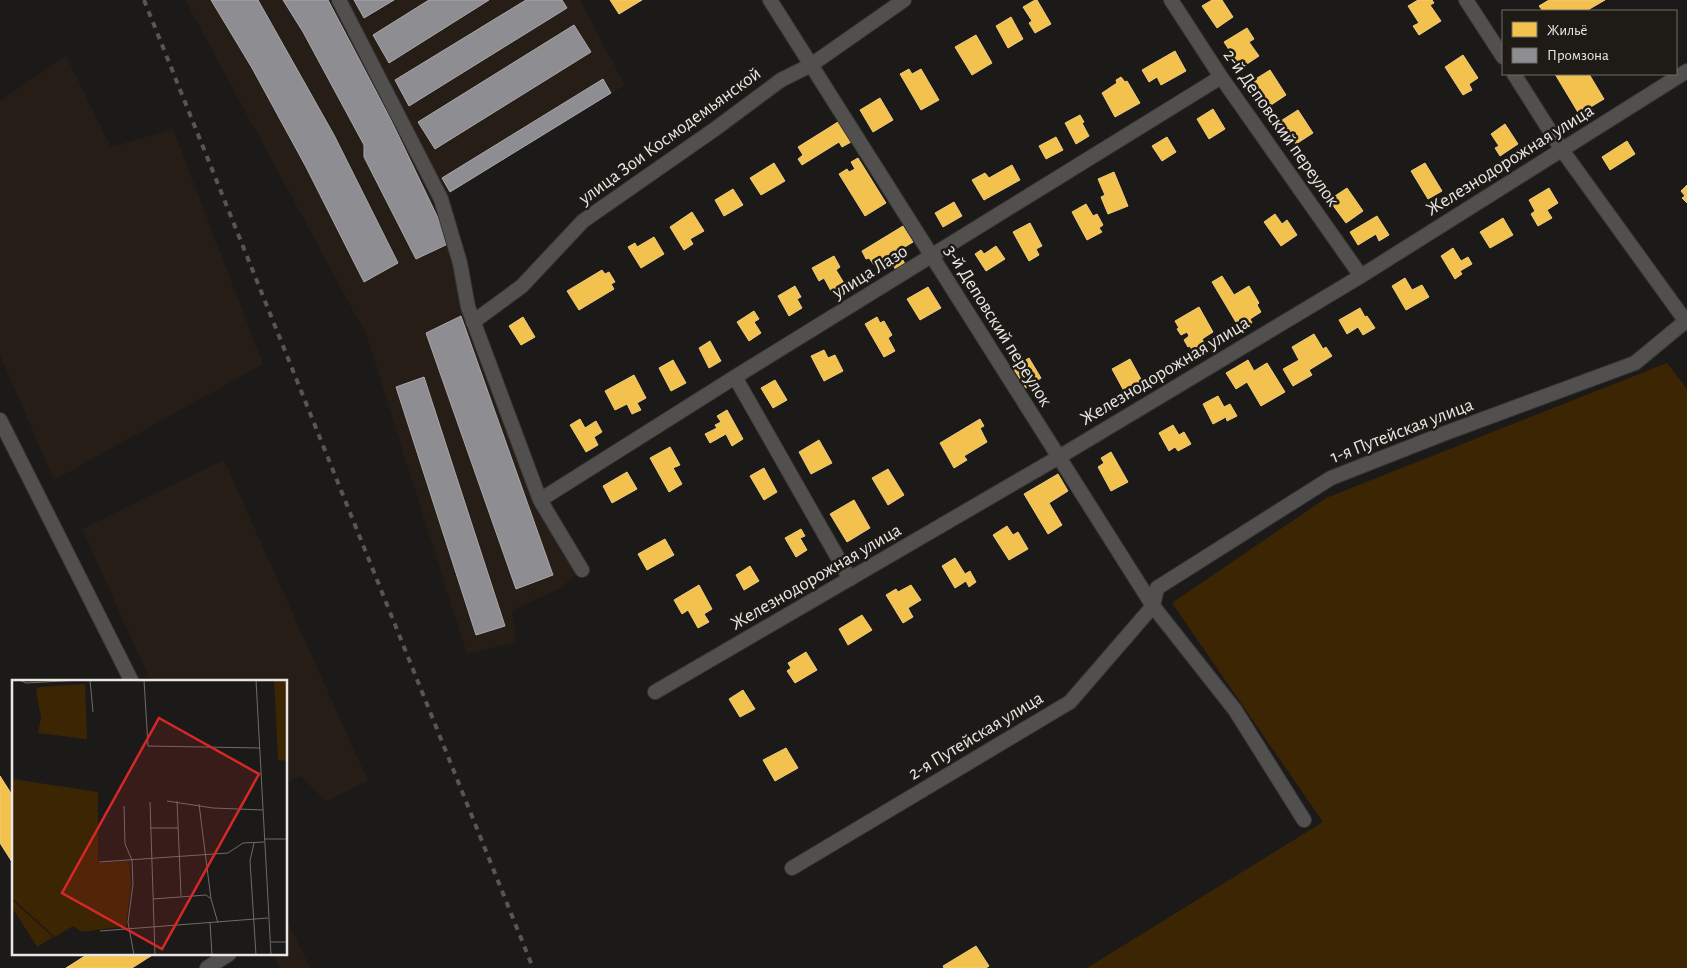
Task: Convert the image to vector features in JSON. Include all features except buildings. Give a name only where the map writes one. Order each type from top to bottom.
[{"type":"street","points":[[339,0],[442,199],[460,263],[468,307],[540,500],[582,570]]},
{"type":"street","name":"3-й Деповский переулок","points":[[770,0],[1153,606],[1235,710],[1304,820]]},
{"type":"street","name":"улица Зои Космодемьянской","points":[[473,322],[522,286],[583,221],[716,129],[781,80],[811,65],[904,0]]},
{"type":"street","name":"2-й Деповский переулок","points":[[1171,0],[1221,77],[1361,276]]},
{"type":"street","points":[[1466,0],[1502,55]]},
{"type":"street","name":"Железнодорожная улица","points":[[655,692],[1058,457],[1361,276],[1687,71]]},
{"type":"street","points":[[1515,75],[1562,150],[1687,321]]},
{"type":"street","name":"улица Лазо","points":[[540,500],[735,377],[1221,77]]},
{"type":"street","name":"1-я Путейская улица","points":[[1153,606],[1157,588],[1331,478],[1635,362],[1687,321]]},
{"type":"street","points":[[735,377],[850,579]]},
{"type":"street","points":[[0,420],[131,680]]},
{"type":"street","name":"2-я Путейская улица","points":[[792,868],[1070,702],[1153,606]]},
{"type":"street","points":[[207,968],[226,956]]},
{"type":"shaded area","points":[[185,0],[580,0],[625,85],[450,192],[442,199],[460,263],[540,500],[582,570],[560,588],[512,611],[516,642],[467,654],[366,334]]},
{"type":"shaded area","points":[[66,56],[111,147],[173,129],[263,364],[54,480],[0,355],[0,101]]},
{"type":"shaded area","points":[[1667,363],[1687,389],[1687,968],[1087,968],[1323,822],[1172,603],[1326,498]]},
{"type":"shaded area","points":[[224,460],[368,781],[326,801],[301,776],[288,781],[288,680],[150,680],[82,529]]},
{"type":"shaded area","points":[[288,922],[310,968],[280,968],[274,956],[288,956]]},
{"type":"railway","points":[[144,0],[533,968]]}]
